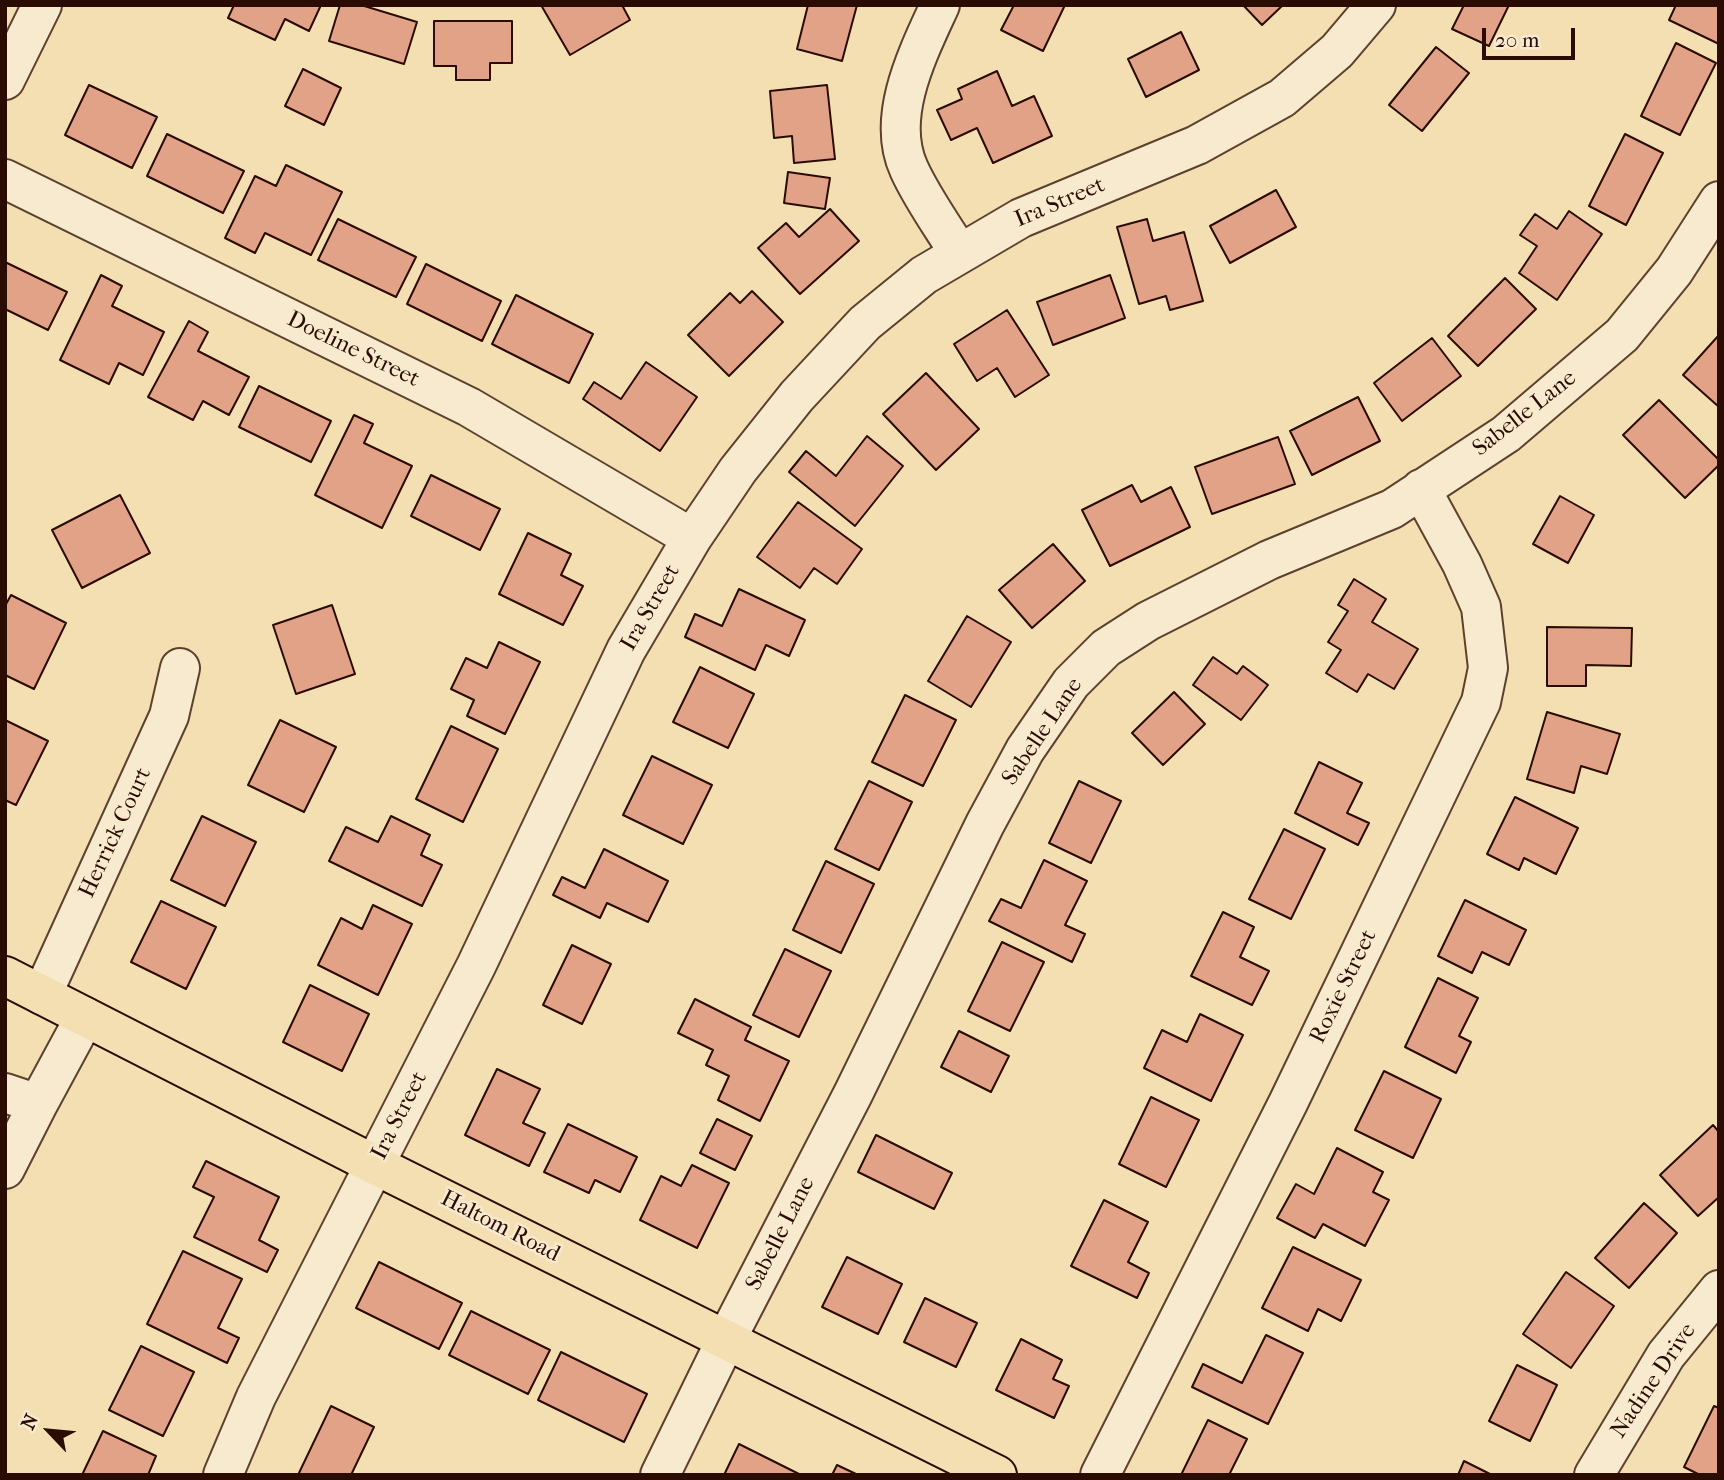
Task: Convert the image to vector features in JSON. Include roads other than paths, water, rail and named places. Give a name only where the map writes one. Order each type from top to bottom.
[{"type":"main road","name":"Haltom Road","points":[[5,976],[375,1165],[997,1475]]},
{"type":"street","points":[[5,80],[42,5]]},
{"type":"street","points":[[940,5],[922,45],[901,109],[900,140],[909,169],[959,253]]},
{"type":"street","name":"Ira Street","points":[[223,1475],[256,1397],[477,966],[626,650],[691,538],[738,470],[814,378],[865,323],[924,275],[1021,218],[1197,145],[1282,99],[1338,51],[1376,5]]},
{"type":"street","name":"Doeline Street","points":[[5,179],[469,407],[691,538]]},
{"type":"street","name":"Sabelle Lane","points":[[660,1475],[726,1340],[853,1094],[985,824],[1026,750],[1071,683],[1106,648],[1148,621],[1269,561],[1392,509],[1506,434],[1622,335],[1674,271],[1719,201]]},
{"type":"street","name":"Roxie Street","points":[[1100,1475],[1288,1103],[1481,702],[1488,668],[1481,607],[1462,564],[1421,489]]},
{"type":"street","name":"Herrick Court","points":[[42,995],[170,716],[180,668]]},
{"type":"street","points":[[5,1169],[22,1099],[85,1017]]},
{"type":"street","name":"Nadine Drive","points":[[1594,1475],[1666,1355],[1719,1290]]}]
